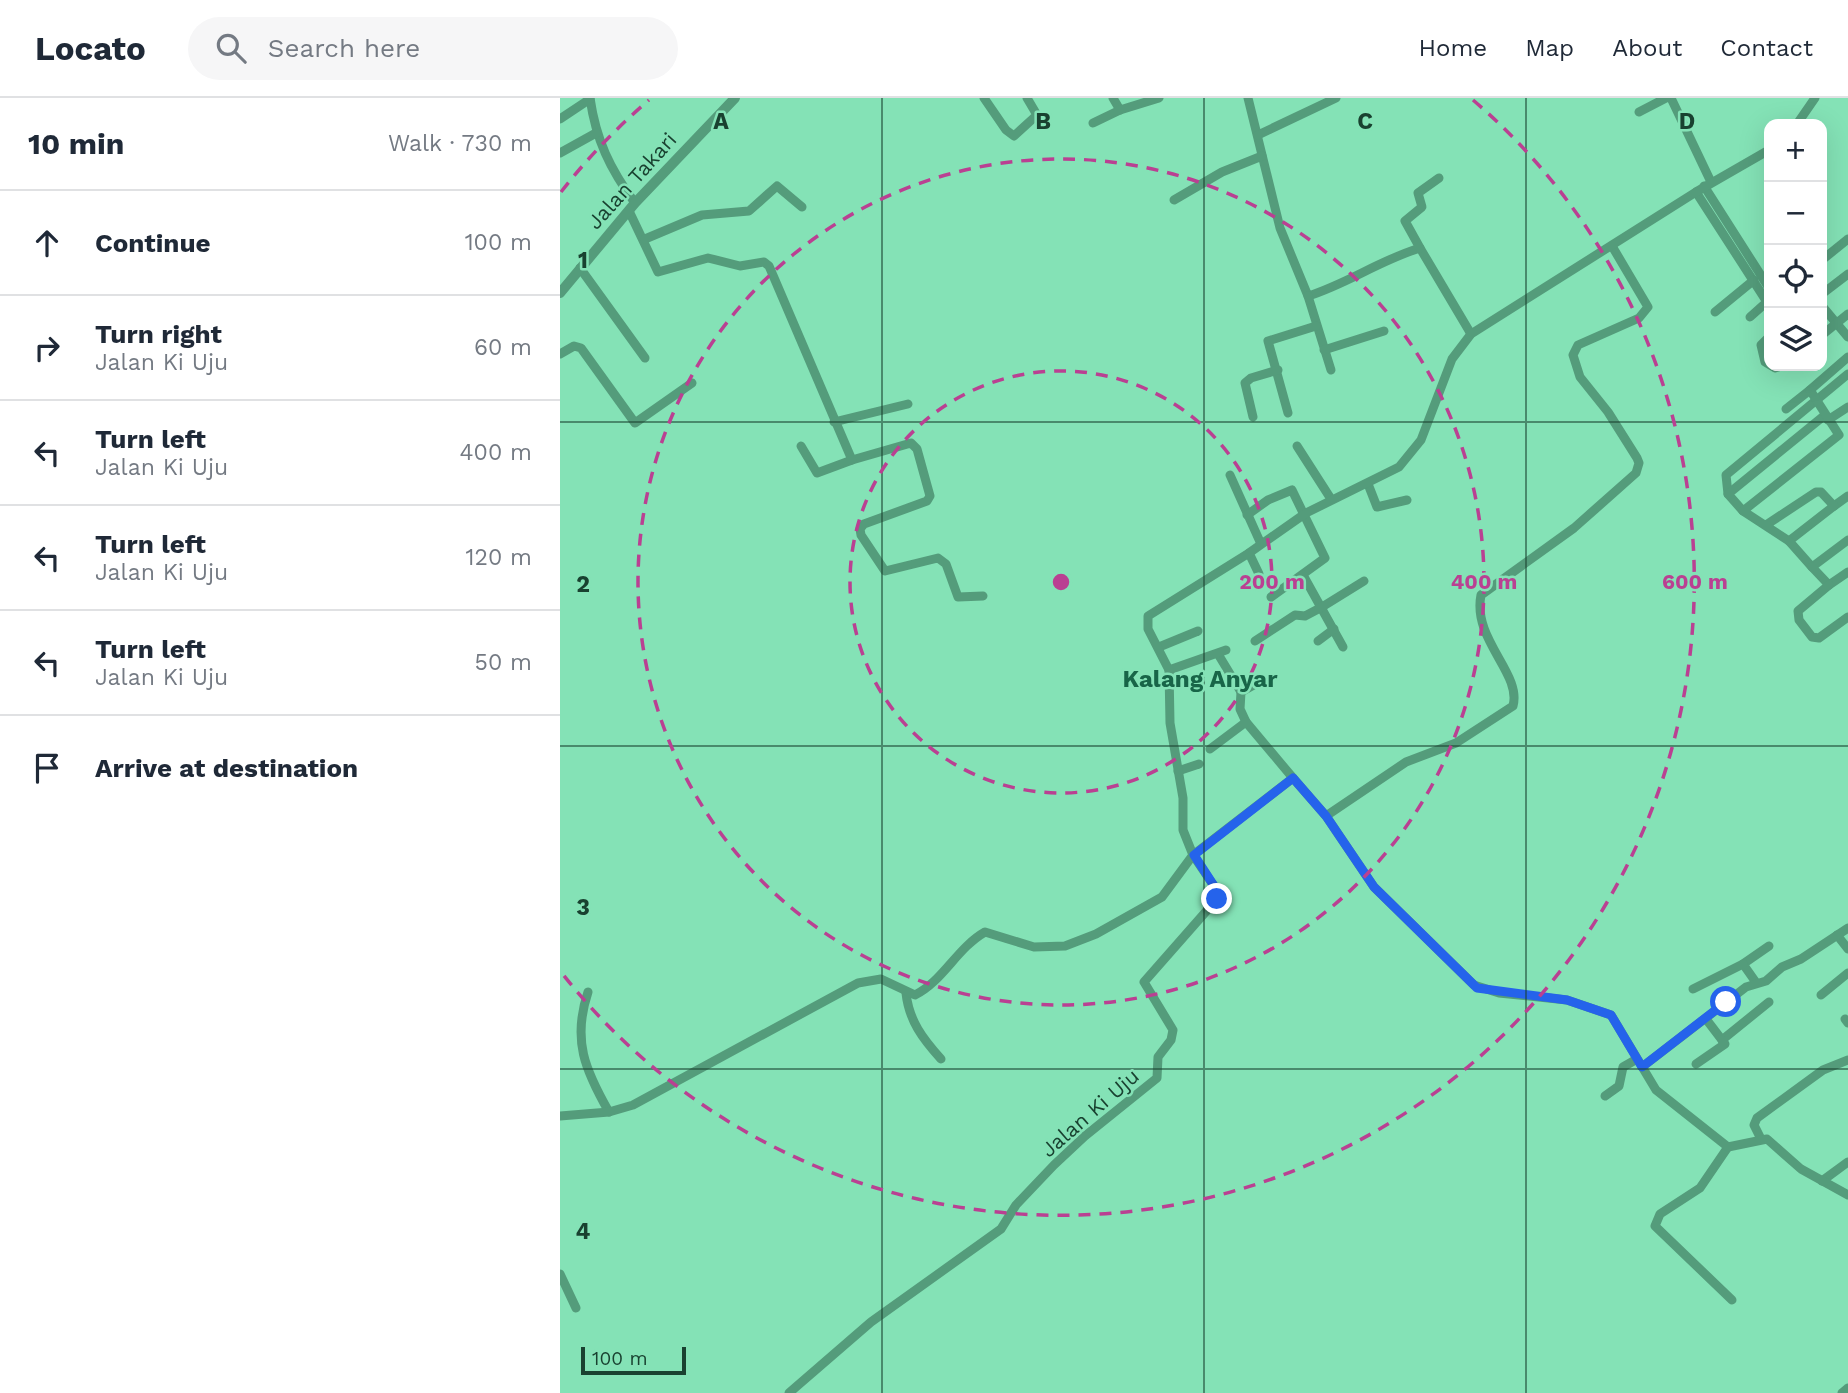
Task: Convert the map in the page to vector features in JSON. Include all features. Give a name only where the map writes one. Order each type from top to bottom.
[{"type":"street","name":"Jalan Takari","points":[[560,293],[632,207],[735,98]]},
{"type":"street","points":[[984,98],[1006,130],[1014,136],[1037,115],[1027,98]]},
{"type":"street","points":[[1113,98],[1120,110]]},
{"type":"street","points":[[1093,122],[1159,98]]},
{"type":"street","points":[[1248,98],[1280,228],[1308,296],[1315,326],[1331,370]]},
{"type":"street","points":[[1258,135],[1336,98]]},
{"type":"street","points":[[1639,112],[1665,98]]},
{"type":"street","points":[[1671,98],[1704,187],[1764,295]]},
{"type":"street","points":[[1799,119],[1815,98]]},
{"type":"street","points":[[560,119],[590,99],[596,133],[609,166],[632,207],[659,272],[708,258],[740,266],[764,262],[769,267],[852,460]]},
{"type":"street","points":[[560,153],[596,133]]},
{"type":"street","points":[[1194,855],[1183,830],[1178,771],[1170,723],[1169,670],[1148,629],[1148,616],[1249,553],[1306,513],[1399,467],[1421,440],[1452,359],[1471,334],[1704,187],[1764,153]]},
{"type":"street","points":[[1174,200],[1222,172],[1262,156]]},
{"type":"street","points":[[1439,178],[1418,194],[1422,207],[1405,222],[1471,334]]},
{"type":"street","points":[[645,239],[702,215],[749,211],[777,186],[802,207]]},
{"type":"street","points":[[1704,187],[1764,280]]},
{"type":"street","points":[[1827,256],[1848,239]]},
{"type":"street","points":[[1326,816],[1406,762],[1456,743],[1513,706],[1511,684],[1482,629],[1480,595],[1574,528],[1636,473],[1639,463],[1637,458],[1608,412],[1580,377],[1573,355],[1578,345],[1639,318],[1648,307],[1612,246]]},
{"type":"street","points":[[1308,296],[1330,290],[1404,253],[1420,248]]},
{"type":"street","points":[[580,268],[645,358]]},
{"type":"street","points":[[1827,290],[1848,274]]},
{"type":"street","points":[[1715,312],[1754,280]]},
{"type":"street","points":[[1751,317],[1764,305]]},
{"type":"street","points":[[1824,308],[1848,337]]},
{"type":"street","points":[[1827,331],[1848,314]]},
{"type":"street","points":[[1288,413],[1269,339],[1315,326]]},
{"type":"street","points":[[1324,351],[1384,331]]},
{"type":"street","points":[[560,354],[574,346],[581,348],[635,423],[692,383]]},
{"type":"street","points":[[1786,409],[1848,357]]},
{"type":"street","points":[[1253,416],[1245,383],[1251,377],[1278,370]]},
{"type":"street","points":[[1829,585],[1789,541],[1744,511],[1728,494],[1726,475],[1848,374]]},
{"type":"street","points":[[1744,511],[1843,436],[1826,418],[1810,390]]},
{"type":"street","points":[[834,422],[908,404]]},
{"type":"street","points":[[1728,494],[1826,418],[1848,407]]},
{"type":"street","points":[[801,446],[817,473],[911,443],[915,445],[930,496],[927,501],[864,524],[860,529],[861,535],[884,571],[938,558],[946,564],[958,597],[983,596]]},
{"type":"street","points":[[1297,446],[1331,499]]},
{"type":"street","points":[[1230,475],[1261,544]]},
{"type":"street","points":[[1368,484],[1377,507],[1407,500]]},
{"type":"street","points":[[1247,514],[1290,490],[1306,513],[1325,558],[1271,597]]},
{"type":"street","points":[[1766,525],[1816,492],[1821,492],[1833,506]]},
{"type":"street","points":[[1789,541],[1848,496]]},
{"type":"street","points":[[1812,567],[1848,540]]},
{"type":"street","points":[[1249,553],[1259,574]]},
{"type":"street","points":[[1848,572],[1806,602],[1798,611],[1800,620],[1812,637],[1819,638],[1848,617]]},
{"type":"street","points":[[1303,575],[1343,647]]},
{"type":"street","points":[[1255,641],[1296,615],[1305,616],[1364,581]]},
{"type":"street","points":[[1318,641],[1334,629]]},
{"type":"street","points":[[1159,647],[1198,631]]},
{"type":"street","points":[[1169,670],[1222,652],[1241,692],[1240,709],[1246,722],[1326,816],[1374,887],[1432,947],[1469,981],[1484,990],[1558,999],[1611,1015],[1657,1090],[1728,1147]]},
{"type":"street","points":[[1241,692],[1259,682]]},
{"type":"street","points":[[1210,749],[1246,722]]},
{"type":"street","points":[[1178,771],[1199,764]]},
{"type":"street","points":[[560,1116],[608,1112],[633,1105],[858,983],[881,979],[915,995],[926,990],[965,948],[985,932],[1022,945],[1045,948],[1065,946],[1096,933],[1163,897],[1194,855],[1293,778]]},
{"type":"street","name":"Jalan Ki Uju","points":[[789,1393],[871,1322],[1001,1229],[1016,1205],[1054,1164],[1157,1079],[1158,1058],[1171,1040],[1173,1030],[1144,982],[1217,899],[1218,892],[1194,855]]},
{"type":"street","points":[[1605,1096],[1619,1086],[1623,1067],[1639,1063],[1706,1019],[1755,982],[1766,981],[1782,967],[1801,959],[1848,928]]},
{"type":"street","points":[[1837,935],[1848,949]]},
{"type":"street","points":[[1693,989],[1743,964],[1769,946]]},
{"type":"street","points":[[1743,964],[1755,982]]},
{"type":"street","points":[[1821,995],[1848,973]]},
{"type":"street","points":[[588,992],[580,1019],[580,1040],[588,1071],[608,1112]]},
{"type":"street","points":[[906,993],[912,1019],[920,1035],[941,1059]]},
{"type":"street","points":[[1722,1040],[1769,1002]]},
{"type":"street","points":[[1696,1064],[1724,1044],[1706,1019]]},
{"type":"street","points":[[1760,1139],[1754,1125],[1757,1118],[1823,1070],[1848,1059]]},
{"type":"street","points":[[1732,1300],[1655,1226],[1660,1213],[1700,1188],[1728,1147],[1760,1139],[1774,1143],[1792,1162],[1848,1195]]},
{"type":"street","points":[[1822,1181],[1848,1162]]},
{"type":"street","points":[[560,1274],[576,1308]]},
{"type":"street","points":[[1842,1393],[1848,1388]]},
{"type":"district","name":"Kalang Anyar","points":[[1200,679]]},
{"type":"route","points":[[1217,899],[1218,892],[1194,855],[1293,778],[1326,816],[1374,887],[1440,955],[1477,988],[1511,995],[1567,1000],[1611,1015],[1642,1067],[1726,1002]]}]
